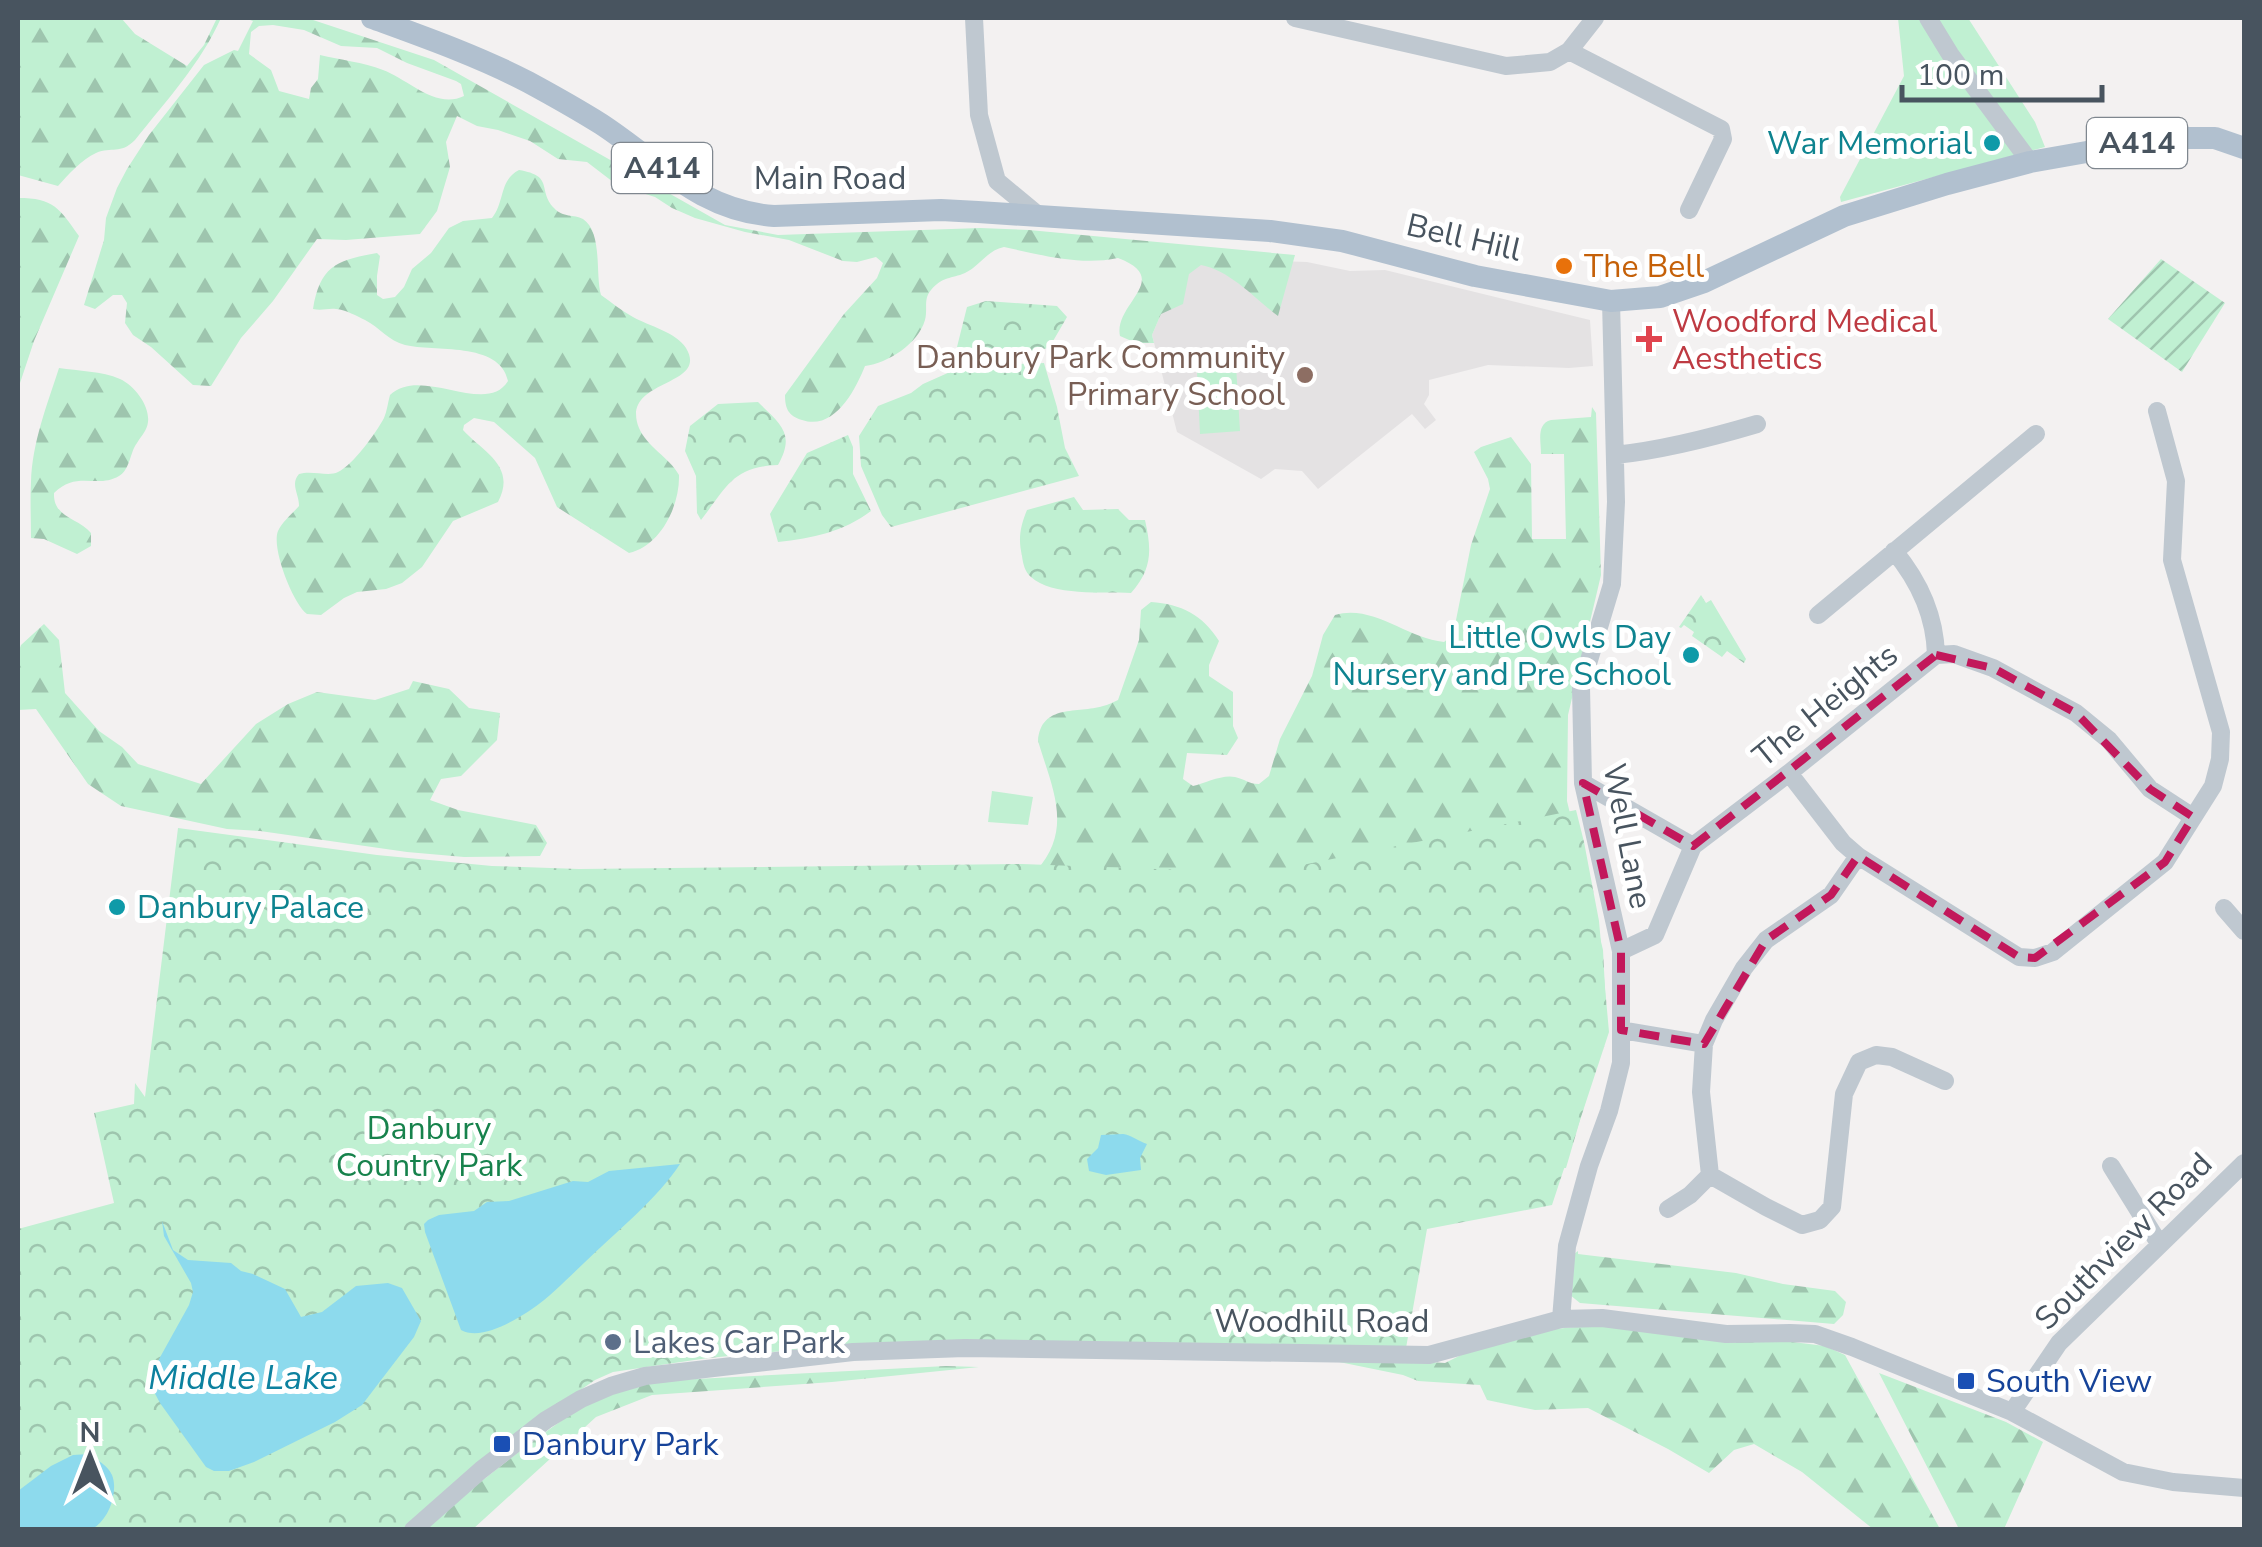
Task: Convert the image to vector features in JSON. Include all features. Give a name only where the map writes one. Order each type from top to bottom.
[{"type":"main road","name":"Main Road","points":[[372,18],[525,81],[600,124],[695,192],[747,214],[978,212]]},
{"type":"main road","name":"A414","points":[[2030,162],[2166,138],[2215,138],[2244,148]]},
{"type":"main road","name":"Bell Hill","points":[[978,212],[1270,231],[1342,241],[1476,276],[1611,301],[1660,296],[1704,282],[1844,216],[2030,162]]},
{"type":"street","points":[[974,18],[979,115],[997,181],[1038,215]]},
{"type":"street","points":[[1295,18],[1506,66],[1550,62],[1569,51],[1595,18]]},
{"type":"street","points":[[1928,18],[2030,162]]},
{"type":"street","points":[[1569,51],[1722,129],[1724,139],[1688,210]]},
{"type":"street","points":[[978,212],[997,181]]},
{"type":"street","name":"Well Lane","points":[[1561,1319],[1567,1246],[1621,1062],[1620,951],[1582,783],[1580,687],[1612,584],[1616,502],[1611,301]]},
{"type":"street","points":[[1789,773],[1843,843],[1858,856],[2019,957],[2035,958],[2053,952],[2165,862],[2214,786],[2221,732],[2172,560],[2176,480],[2157,411]]},
{"type":"street","points":[[1615,455],[1660,449],[1757,424]]},
{"type":"street","points":[[1818,614],[2036,434]]},
{"type":"street","points":[[1894,552],[1920,586],[1936,638],[1936,655]]},
{"type":"street","name":"The Heights","points":[[1620,951],[1655,935],[1693,846],[1936,655],[1954,654],[1993,668],[2076,713],[2109,740],[2150,789],[2193,817]]},
{"type":"street","points":[[1582,783],[1693,846]]},
{"type":"street","points":[[1710,1176],[1701,1092],[1704,1044],[1714,1020],[1744,968],[1766,940],[1831,895],[1858,856]]},
{"type":"street","points":[[2224,908],[2244,930]]},
{"type":"street","points":[[1620,1030],[1704,1044]]},
{"type":"street","points":[[1710,1176],[1802,1224],[1820,1220],[1832,1206],[1844,1094],[1859,1062],[1876,1054],[1892,1057],[1945,1081]]},
{"type":"street","name":"Southview Road","points":[[2012,1412],[2059,1343],[2244,1163]]},
{"type":"street","points":[[2111,1166],[2160,1246]]},
{"type":"street","points":[[1668,1209],[1710,1176]]},
{"type":"street","name":"Woodhill Road","points":[[414,1530],[546,1420],[610,1386],[645,1376],[853,1352],[965,1348],[1429,1356],[1561,1319],[1602,1318],[1726,1334],[1815,1334],[2012,1412],[2122,1472],[2173,1482],[2244,1488]]},
{"type":"highlighted area","points":[[1936,655],[1993,668],[2076,713],[2150,789],[2193,817],[2165,862],[2035,958],[2019,957],[1858,856],[1831,895],[1766,940],[1704,1044],[1621,1030],[1621,951],[1583,783],[1693,846]]},
{"type":"shaded area","name":"Danbury Park Community Primary School","points":[[1169,257],[1307,262],[1350,271],[1385,270],[1590,320],[1593,366],[1488,365],[1429,380],[1429,395],[1424,404],[1436,420],[1425,429],[1412,414],[1318,489],[1302,471],[1275,469],[1261,479],[1177,432],[1152,335],[1161,314]]},
{"type":"green space","points":[[18,18],[122,19],[135,34],[187,66],[204,45],[217,18],[221,18],[193,66],[135,140],[120,149],[91,156],[58,186],[18,175]]},
{"type":"green space","points":[[244,18],[307,18],[434,60],[725,225],[778,235],[1029,230],[1295,255],[1278,316],[1232,279],[1201,265],[1189,274],[1183,304],[1161,314],[1152,335],[1154,343],[1136,343],[1120,336],[1120,324],[1141,283],[1141,275],[1134,266],[1118,258],[1075,260],[998,249],[970,270],[935,285],[927,297],[925,320],[916,337],[892,356],[865,366],[842,407],[824,420],[813,422],[793,416],[785,395],[844,314],[877,278],[883,263],[876,257],[843,261],[789,240],[695,218],[655,197],[617,185],[587,162],[558,159],[530,141],[457,116],[446,142],[450,167],[437,211],[420,234],[317,239],[241,338],[211,386],[193,385],[133,335],[125,323],[127,303],[122,295],[113,295],[95,309],[84,305],[104,240],[106,218],[127,169],[204,65],[238,51],[253,21]],"holes":[[[273,25],[304,30],[341,46],[377,48],[456,81],[464,96],[443,99],[383,70],[320,55],[318,79],[309,99],[279,91],[271,70],[249,54],[251,32],[259,26]]]},
{"type":"green space","points":[[1898,18],[1968,18],[2035,122],[2045,147],[1841,202],[1840,197],[1904,76]]},
{"type":"green space","points":[[519,170],[541,180],[557,211],[583,219],[589,225],[596,243],[601,295],[633,317],[676,338],[686,348],[690,361],[686,370],[651,391],[636,412],[643,435],[679,475],[672,511],[650,542],[629,553],[557,507],[535,458],[494,422],[474,418],[463,430],[501,469],[503,489],[498,502],[453,521],[422,567],[402,583],[357,592],[321,615],[307,614],[285,575],[277,539],[280,528],[299,506],[295,485],[299,474],[334,473],[344,468],[380,424],[390,395],[403,387],[418,385],[485,394],[498,391],[508,381],[502,368],[479,354],[405,345],[347,312],[313,309],[320,283],[341,262],[377,253],[377,295],[383,299],[395,297],[412,269],[431,253],[449,228],[463,221],[492,218],[508,179]]},
{"type":"green space","points":[[18,198],[48,203],[79,236],[18,389]]},
{"type":"green space","points":[[2161,259],[2225,303],[2182,372],[2108,319]]},
{"type":"green space","points":[[986,301],[1057,306],[1067,317],[1049,348],[1000,356],[956,351],[967,307]]},
{"type":"green space","points":[[1235,349],[1240,431],[1200,434],[1196,351]]},
{"type":"green space","points":[[1044,363],[1065,448],[1079,476],[891,527],[861,466],[859,436],[878,406],[950,372]]},
{"type":"green space","points":[[59,368],[120,379],[140,397],[148,416],[123,473],[111,480],[71,482],[54,493],[62,513],[91,533],[91,546],[77,554],[44,539],[31,538],[34,453]]},
{"type":"green space","points":[[758,402],[783,430],[786,445],[778,465],[740,475],[701,520],[697,513],[696,476],[685,451],[690,426],[718,404]]},
{"type":"green space","points":[[1592,407],[1596,413],[1601,575],[1568,715],[1567,801],[1603,950],[1607,1028],[1566,1168],[1379,1172],[1036,871],[1048,855],[1057,824],[1054,792],[1038,741],[1041,729],[1053,715],[1118,700],[1139,640],[1141,610],[1151,602],[1172,605],[1198,618],[1219,641],[1209,665],[1209,676],[1233,692],[1233,726],[1238,738],[1227,755],[1187,753],[1183,779],[1193,786],[1230,776],[1259,784],[1269,776],[1280,739],[1312,676],[1323,635],[1335,615],[1363,614],[1430,639],[1444,642],[1450,637],[1471,545],[1490,489],[1474,452],[1511,437],[1531,464],[1532,539],[1566,539],[1564,454],[1541,454],[1541,429],[1551,420],[1591,417]]},
{"type":"green space","points":[[848,435],[853,447],[853,474],[871,511],[827,533],[778,542],[770,514],[807,453]]},
{"type":"green space","points":[[1074,497],[1083,510],[1118,509],[1129,520],[1145,520],[1148,559],[1143,576],[1131,593],[1064,590],[1040,583],[1027,573],[1020,538],[1027,510]]},
{"type":"green space","points":[[1701,595],[1706,603],[1711,600],[1746,659],[1744,663],[1727,651],[1722,657],[1692,636],[1694,632],[1684,625],[1679,627]]},
{"type":"green space","points":[[44,624],[59,640],[65,693],[99,731],[138,764],[201,784],[256,724],[317,692],[375,700],[409,689],[413,681],[449,689],[469,708],[500,713],[497,740],[461,776],[441,779],[430,800],[458,810],[536,825],[547,843],[540,856],[464,857],[227,829],[121,806],[88,784],[36,709],[18,710],[18,653],[21,645]]},
{"type":"green space","points":[[992,791],[1033,797],[1028,825],[988,822]]},
{"type":"green space","name":"Danbury Country Park","points":[[1576,810],[1599,921],[1609,1032],[1552,1205],[1427,1229],[1406,1348],[837,1346],[708,1358],[613,1372],[595,1380],[515,1435],[407,1529],[18,1530],[18,1229],[114,1203],[94,1113],[134,1104],[135,1083],[145,1097],[178,828],[492,866],[579,869],[1022,864],[1263,873]]},
{"type":"green space","points":[[1578,1251],[1835,1291],[1846,1302],[1843,1315],[1834,1324],[1580,1303],[1570,1295],[1574,1254]]},
{"type":"green space","points":[[1598,1325],[1785,1341],[1825,1346],[1845,1355],[1940,1529],[1873,1529],[1802,1472],[1754,1444],[1734,1450],[1709,1473],[1588,1408],[1535,1410],[1487,1400],[1480,1385],[1418,1381],[1295,1353],[1445,1363],[1471,1350],[1554,1329]]},
{"type":"green space","points":[[979,1367],[652,1395],[596,1417],[473,1529],[422,1530],[518,1453],[618,1383]]},
{"type":"green space","points":[[1879,1373],[2006,1422],[2043,1442],[2004,1529],[1959,1529]]},
{"type":"water","points":[[1123,1134],[1147,1144],[1140,1158],[1141,1170],[1106,1175],[1089,1171],[1087,1159],[1098,1148],[1101,1135]]},
{"type":"water","points":[[680,1164],[648,1202],[539,1304],[497,1328],[478,1333],[461,1330],[425,1232],[428,1220],[474,1211],[487,1202],[509,1201],[573,1181],[588,1182],[609,1171]]},
{"type":"water","name":"Middle Lake","points":[[162,1221],[173,1250],[188,1260],[231,1263],[285,1289],[301,1317],[322,1312],[356,1286],[388,1283],[402,1288],[421,1321],[414,1337],[362,1405],[254,1462],[229,1471],[214,1471],[206,1467],[152,1388],[153,1370],[193,1292],[164,1236]]},
{"type":"water","points":[[89,1454],[108,1469],[114,1482],[110,1507],[102,1521],[84,1531],[18,1529],[18,1491],[51,1466],[73,1455]]},
{"type":"place","name":"War Memorial","points":[[1992,143]]},
{"type":"place","name":"The Bell","points":[[1564,266]]},
{"type":"place","name":"Woodford Medical Aesthetics","points":[[1649,339]]},
{"type":"place","name":"Danbury Park Community Primary School","points":[[1305,375]]},
{"type":"place","name":"Little Owls Day Nursery and Pre School","points":[[1691,655]]},
{"type":"place","name":"Danbury Palace","points":[[117,907]]},
{"type":"place","name":"Lakes Car Park","points":[[613,1342]]},
{"type":"place","name":"South View","points":[[1966,1381]]},
{"type":"place","name":"Danbury Park","points":[[502,1444]]}]
